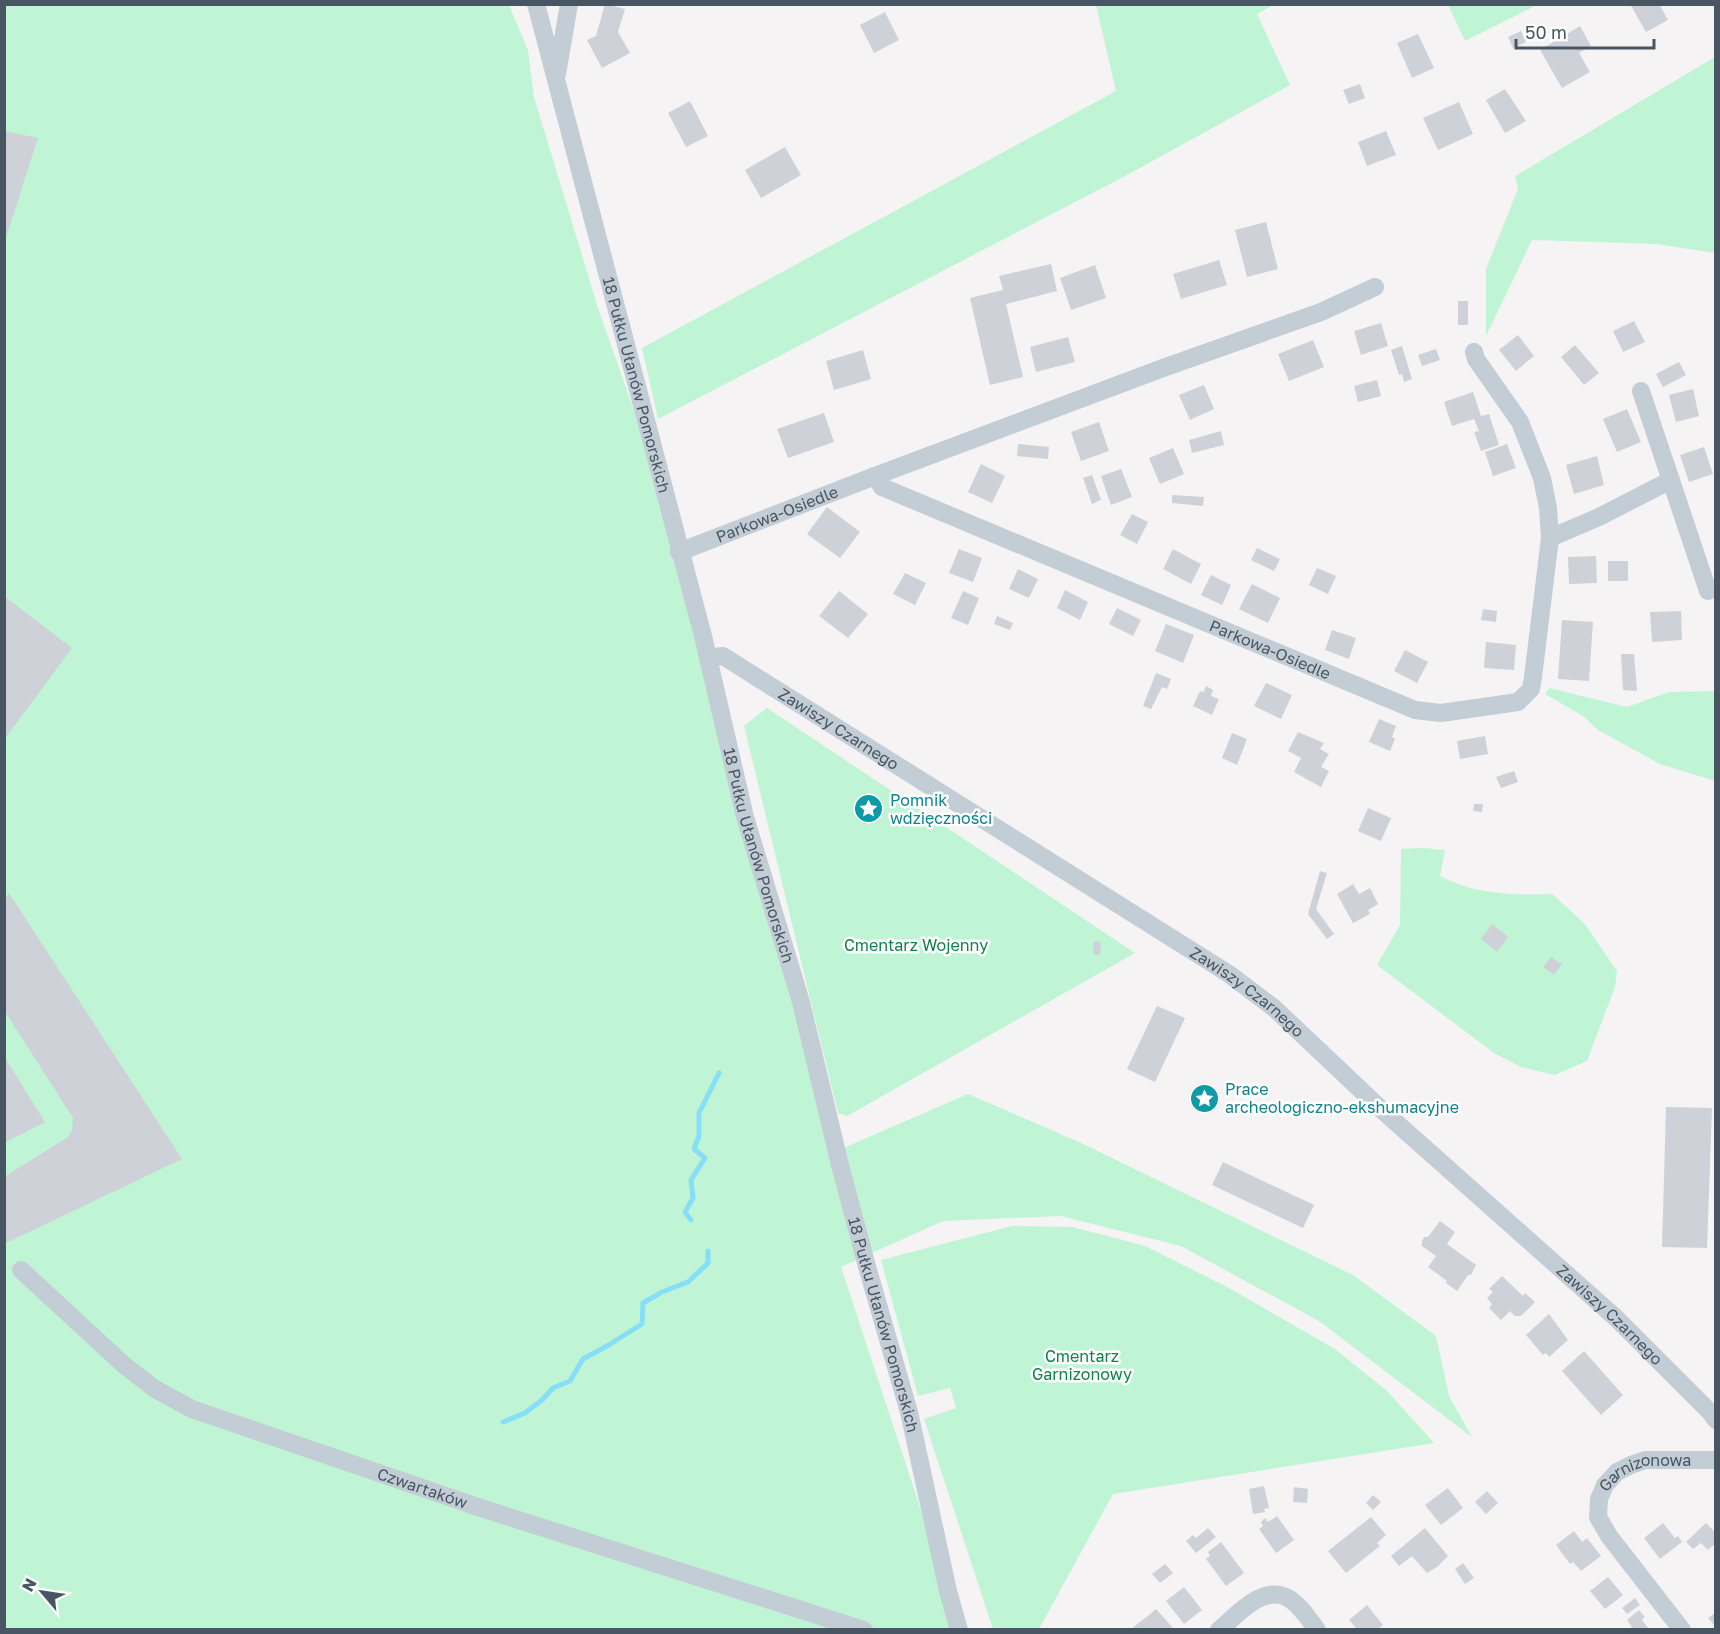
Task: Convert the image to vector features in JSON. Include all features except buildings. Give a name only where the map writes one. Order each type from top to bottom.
[{"type":"street","name":"18 Pułku Ułanów Pomorskich","points":[[536,4],[708,658],[745,817],[801,1002],[843,1176],[909,1412],[948,1591],[959,1629]]},
{"type":"street","points":[[555,81],[569,4]]},
{"type":"street","name":"Parkowa-Osiedle","points":[[679,552],[1152,372],[1321,312],[1375,287]]},
{"type":"street","name":"Parkowa-Osiedle","points":[[876,476],[882,487],[1415,710],[1441,713],[1518,702],[1531,689],[1550,538],[1548,508],[1542,478],[1520,422],[1476,359],[1474,352]]},
{"type":"street","points":[[1641,390],[1708,591]]},
{"type":"street","points":[[1550,538],[1599,517],[1671,480]]},
{"type":"street","name":"Zawiszy Czarnego","points":[[708,658],[723,656],[1229,974],[1274,1008],[1382,1110],[1616,1318],[1716,1420]]},
{"type":"street","name":"Czwartaków","points":[[21,1270],[124,1365],[155,1389],[192,1409],[482,1508],[864,1629]]},
{"type":"street","name":"Garnizonowa","points":[[1682,1629],[1609,1536],[1598,1517],[1599,1499],[1605,1485],[1617,1472],[1638,1462],[1645,1460],[1716,1460]]},
{"type":"street","points":[[1219,1629],[1264,1595],[1277,1594],[1288,1598],[1298,1606],[1317,1629]]},
{"type":"green space","points":[[4,5],[509,5],[528,50],[534,97],[598,308],[640,428],[832,1153],[968,1094],[1079,1142],[1353,1275],[1436,1336],[1449,1396],[1472,1437],[1319,1321],[1181,1246],[1061,1216],[943,1221],[841,1267],[960,1629],[5,1629]]},
{"type":"green space","points":[[1096,5],[1273,5],[1257,14],[1290,85],[1129,174],[658,419],[642,348],[1116,91]]},
{"type":"green space","points":[[1448,5],[1537,5],[1465,41]]},
{"type":"green space","points":[[1715,57],[1715,253],[1657,244],[1532,240],[1486,336],[1486,269],[1518,189],[1515,176]]},
{"type":"green space","points":[[1549,688],[1627,707],[1669,692],[1715,691],[1715,781],[1660,764],[1598,730],[1583,716],[1545,694]]},
{"type":"green space","name":"Cmentarz Wojenny","points":[[767,708],[1135,953],[847,1116],[838,1113],[744,726]]},
{"type":"green space","points":[[1401,849],[1445,850],[1440,876],[1481,890],[1552,894],[1584,923],[1617,971],[1615,987],[1587,1061],[1555,1075],[1521,1067],[1494,1053],[1377,965],[1400,925]]},
{"type":"green space","name":"Cmentarz Garnizonowy","points":[[1012,1226],[1073,1227],[1145,1246],[1227,1287],[1335,1349],[1387,1391],[1434,1443],[1113,1494],[1039,1629],[993,1629],[924,1419],[956,1408],[950,1388],[918,1396],[881,1260]]},
{"type":"waterway","points":[[691,1220],[685,1212],[693,1198],[691,1180],[705,1158],[694,1149],[699,1136],[699,1113],[719,1073]]},
{"type":"waterway","points":[[503,1422],[525,1413],[553,1388],[570,1381],[583,1359],[642,1324],[643,1303],[662,1292],[688,1282],[708,1263],[708,1251]]},
{"type":"place","name":"Pomnik wdzięczności","points":[[869,809]]},
{"type":"place","name":"Prace archeologiczno-ekshumacyjne","points":[[1204,1098]]}]
